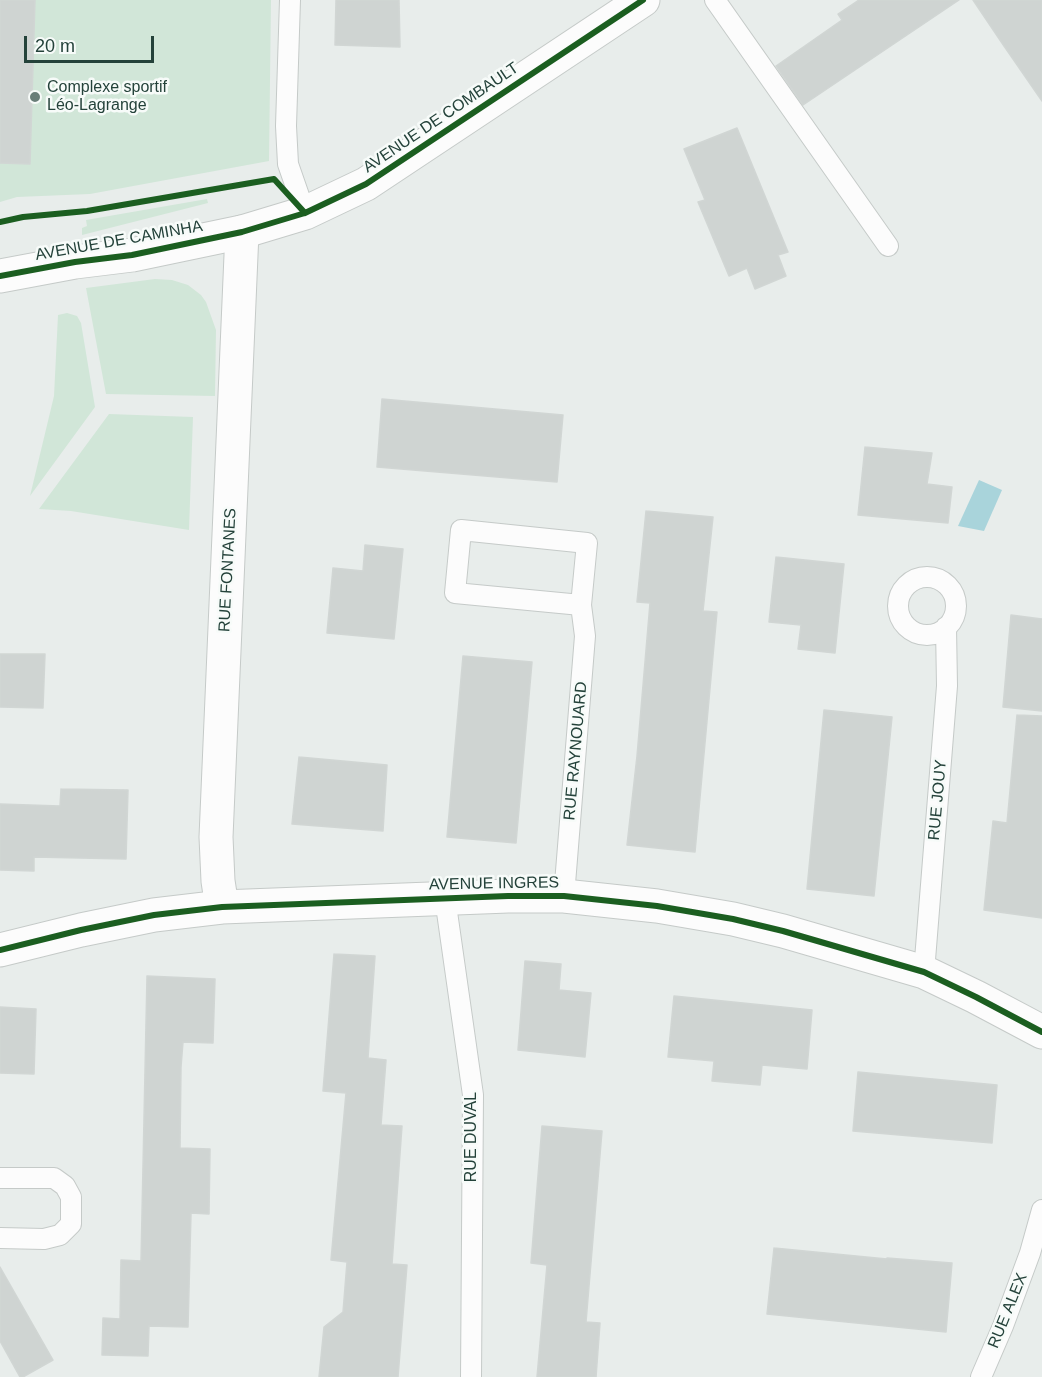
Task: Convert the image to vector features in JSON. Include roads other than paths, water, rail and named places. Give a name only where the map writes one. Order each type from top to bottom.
[{"type":"street","name":"AVENUE DE COMBAULT","points":[[243,232],[305,213],[366,184],[643,0]]},
{"type":"street","name":"AVENUE DE CAMINHA","points":[[0,276],[75,262],[132,255],[243,232]]},
{"type":"street","name":"RUE FONTANES","points":[[222,907],[216,837],[243,232]]},
{"type":"street","name":"AVENUE INGRES","points":[[0,950],[123,921],[222,907],[445,898],[564,896],[657,906],[783,930],[924,972],[1042,1032]]},
{"type":"lane","points":[[290,0],[286,126],[288,164],[305,213]]},
{"type":"lane","points":[[715,0],[888,246]]},
{"type":"lane","name":"RUE RAYNOUARD","points":[[564,896],[585,636],[581,605],[587,543],[461,530],[454,593],[581,605]]},
{"type":"lane","name":"RUE JOUY","points":[[924,972],[947,686],[946,627]]},
{"type":"lane","name":"RUE DUVAL","points":[[445,898],[473,1095],[471,1377]]},
{"type":"lane","points":[[0,1178],[54,1178],[64,1186],[71,1197],[71,1224],[60,1234],[44,1239],[0,1238]]},
{"type":"lane","name":"RUE ALEX","points":[[981,1377],[1030,1253],[1042,1210]]},
{"type":"water","points":[[979,480],[1002,490],[984,531],[958,526]]},
{"type":"place","name":"Complexe sportif Léo-Lagrange","points":[[35,97]]}]
